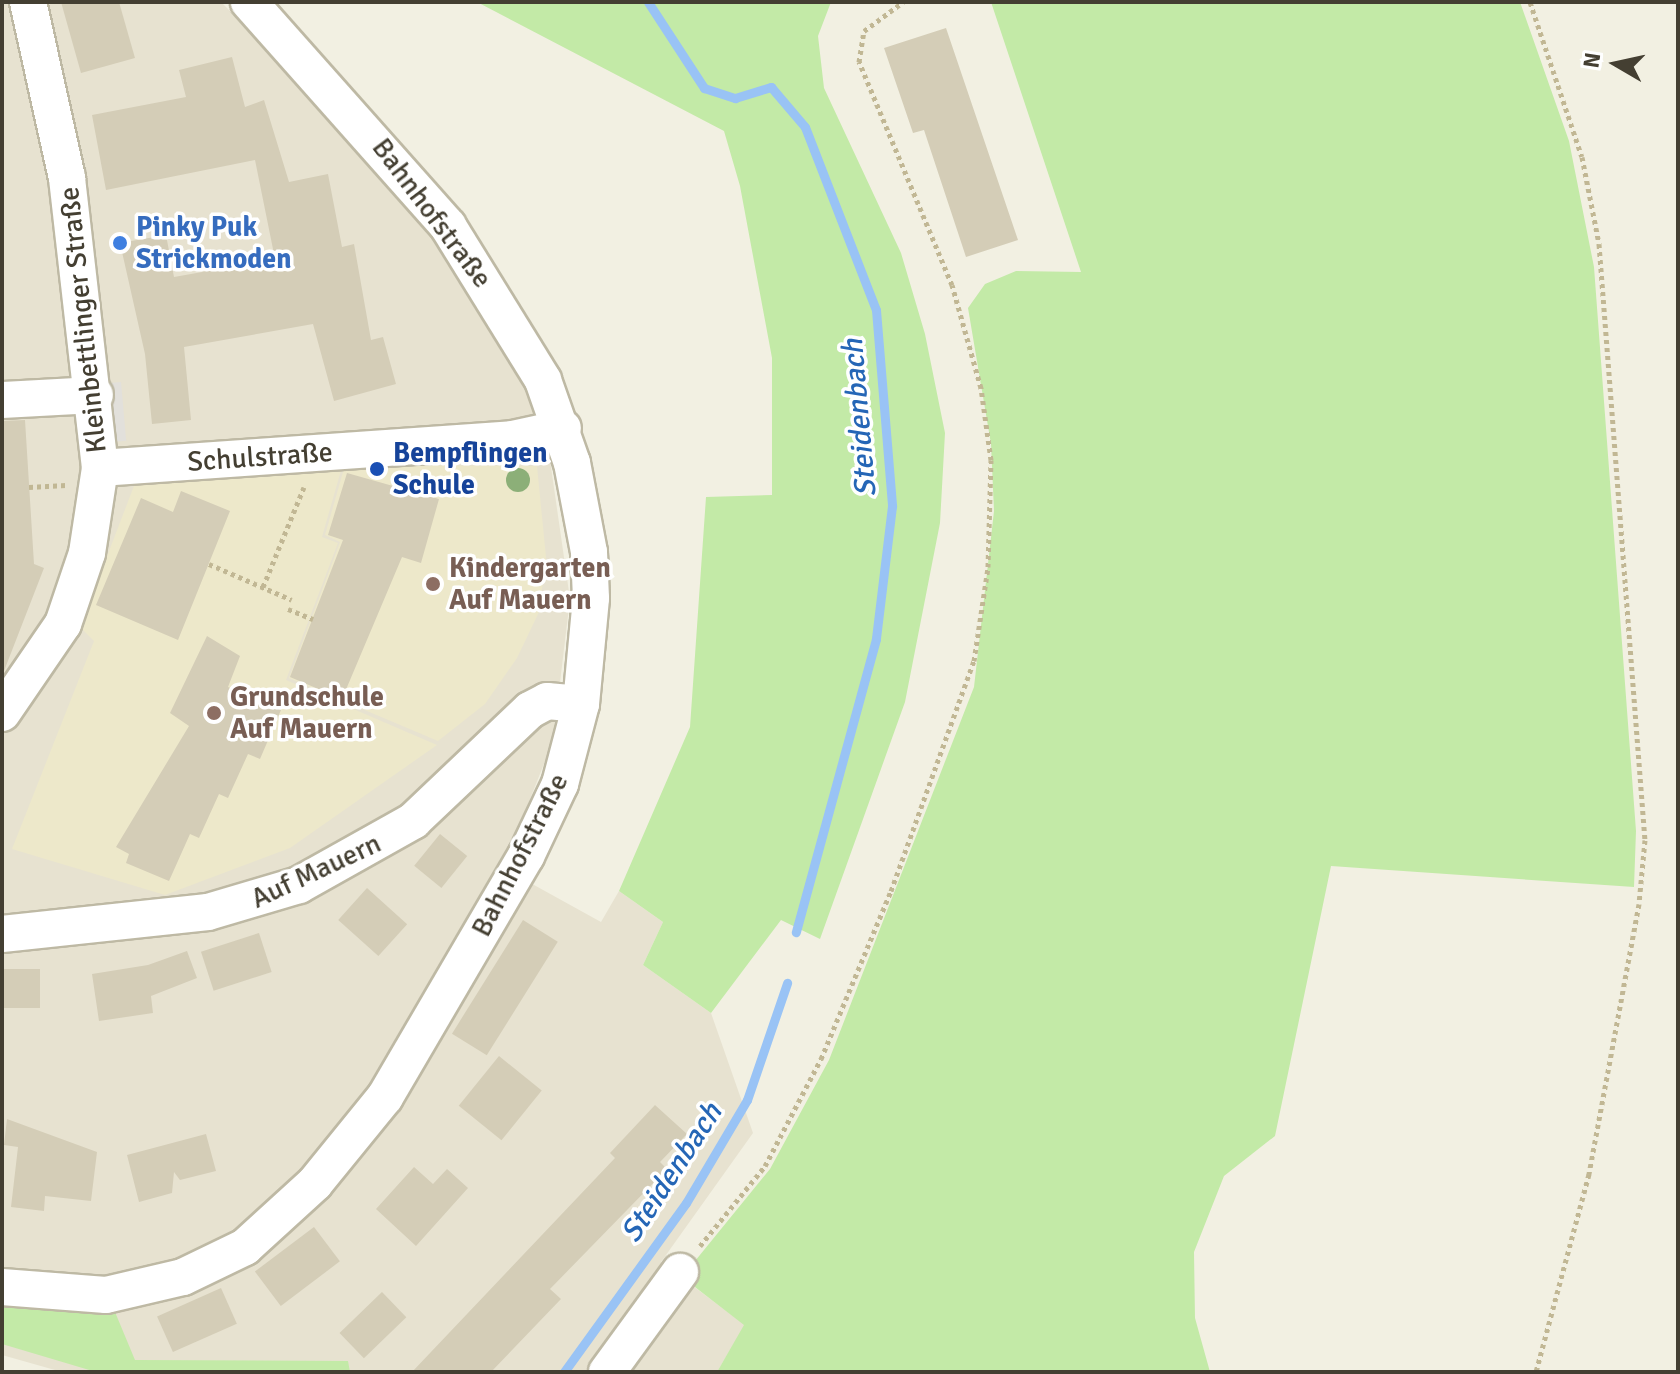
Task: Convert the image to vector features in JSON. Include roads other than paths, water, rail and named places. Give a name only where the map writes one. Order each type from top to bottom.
[{"type":"street","name":"Kleinbettlinger Straße","points":[[2,713],[63,624],[87,553],[100,468],[95,395],[67,178],[28,2]]},
{"type":"street","name":"Bahnhofstraße","points":[[2,1287],[106,1295],[183,1277],[245,1247],[315,1183],[385,1097],[519,868],[560,784],[581,704],[590,625],[589,552],[563,428],[522,337],[448,226],[249,2]]},
{"type":"street","points":[[2,400],[95,395]]},
{"type":"street","name":"Schulstraße","points":[[100,468],[512,439],[563,428]]},
{"type":"street","name":"Auf Mauern","points":[[2,934],[208,912],[299,885],[413,821],[530,710],[547,701],[581,704]]},
{"type":"street","points":[[607,1372],[680,1272]]},
{"type":"waterway","name":"Steidenbach","points":[[648,2],[704,88],[735,98],[771,87],[805,127],[876,310],[892,506],[876,639],[796,932]]},
{"type":"waterway","name":"Steidenbach","points":[[564,1372],[686,1203],[747,1100],[787,983]]},
{"type":"place","name":"Pinky Puk Strickmoden","points":[[120,243]]},
{"type":"place","name":"Bempflingen Schule","points":[[377,469]]},
{"type":"place","name":"Kindergarten Auf Mauern","points":[[433,584]]},
{"type":"place","name":"Grundschule Auf Mauern","points":[[214,713]]}]
